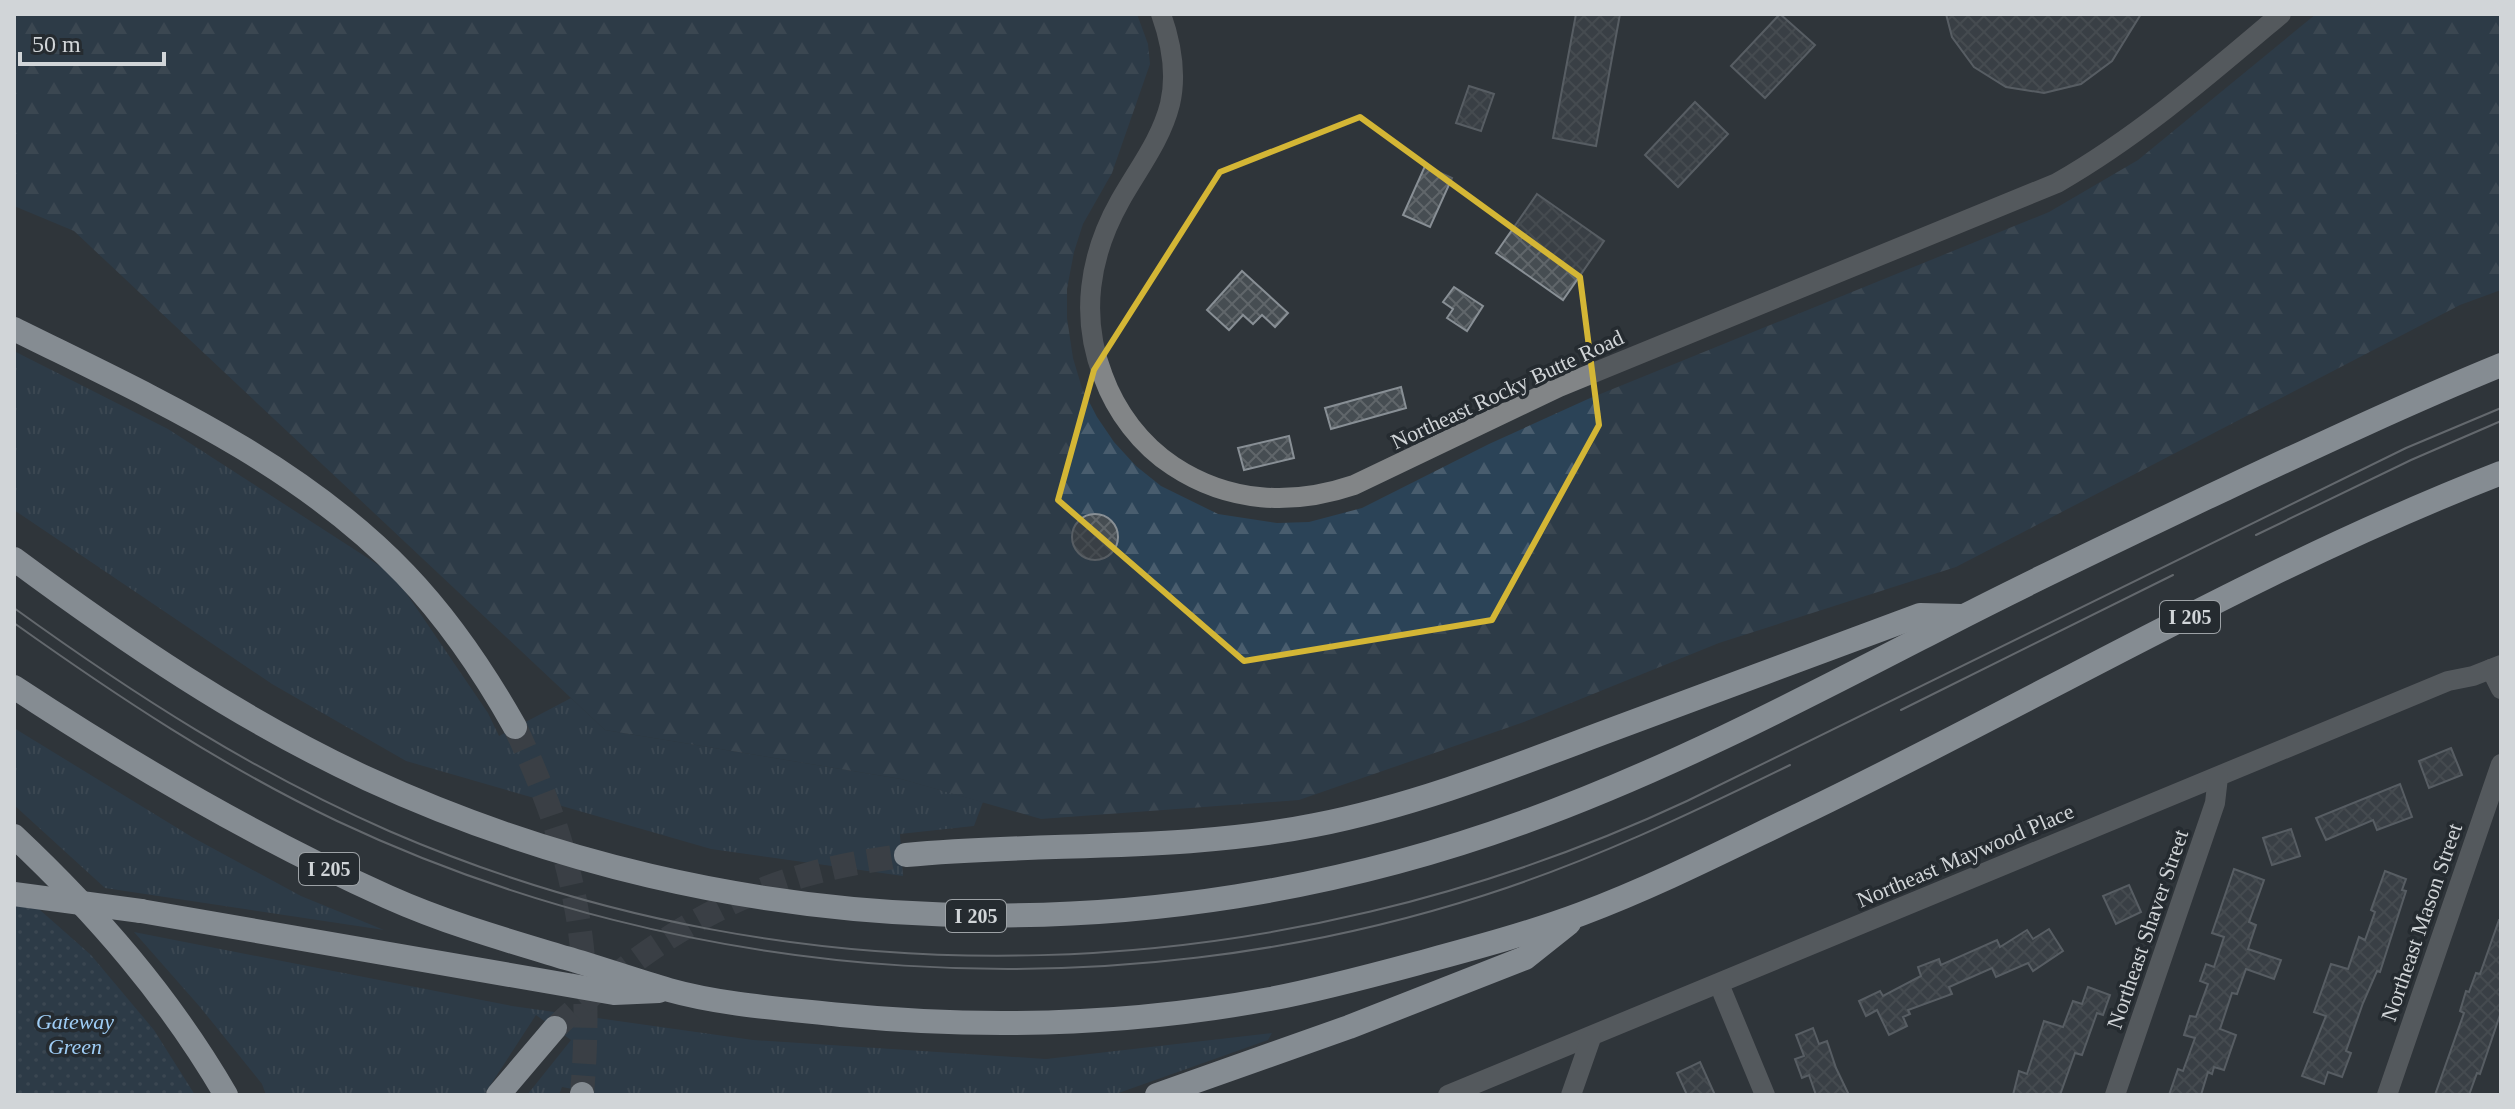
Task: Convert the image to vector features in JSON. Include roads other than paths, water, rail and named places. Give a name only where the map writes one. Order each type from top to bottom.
[{"type":"highway","points":[[14,329],[214,432],[301,486],[339,514],[405,574],[436,608],[490,683],[515,727]]},
{"type":"highway","name":"I 205","points":[[14,559],[120,636],[240,712],[369,780],[480,824],[611,866],[700,887],[851,909],[977,916],[1124,911],[1242,897],[1376,868],[1528,821],[1638,776],[1772,714],[1964,616],[2311,448],[2501,365]]},
{"type":"highway","name":"I 205","points":[[14,687],[126,759],[249,831],[392,899],[467,929],[631,976],[672,991],[799,1010],[913,1022],[1099,1021],[1266,1000],[1335,986],[1579,915],[1707,859],[1885,773],[2224,599],[2448,493],[2501,473]]},
{"type":"highway","points":[[906,855],[1002,847],[1214,839],[1314,825],[1419,800],[1522,765],[1920,615],[1964,616]]},
{"type":"highway","points":[[14,836],[66,886],[137,964],[199,1048],[226,1095]]},
{"type":"highway","points":[[14,894],[141,911],[614,993],[672,991]]},
{"type":"highway","points":[[1157,1095],[1349,1027],[1525,958],[1579,915]]},
{"type":"highway","points":[[498,1095],[555,1028]]},
{"type":"street","name":"Northeast Rocky Butte Road","points":[[1161,14],[1173,66],[1170,106],[1159,134],[1109,222],[1094,263],[1089,303],[1095,350],[1114,400],[1138,435],[1160,456],[1183,473],[1218,489],[1257,498],[1279,499],[1319,495],[1354,485],[1559,387],[2057,183],[2138,132],[2281,14]]},
{"type":"street","points":[[2496,667],[2501,689]]},
{"type":"street","name":"Northeast Maywood Place","points":[[1448,1095],[2448,681],[2496,667]]},
{"type":"street","name":"Northeast Mason Street","points":[[2387,1095],[2501,764]]},
{"type":"street","name":"Northeast Shaver Street","points":[[2115,1095],[2215,803],[2218,777]]},
{"type":"street","points":[[1719,984],[1765,1095]]},
{"type":"street","points":[[1571,1095],[1591,1038]]},
{"type":"tunnel","points":[[515,727],[553,819],[576,906],[585,995],[582,1094]]},
{"type":"tunnel","points":[[555,1028],[642,956],[705,916],[738,900],[809,874],[906,855]]},
{"type":"tram line","points":[[14,608],[149,701],[290,783],[389,831],[547,889],[710,929],[875,951],[1041,955],[1207,942],[1371,912],[1531,865],[1687,801],[2406,448],[2501,408]]},
{"type":"tram line","points":[[2256,535],[2411,460],[2501,421]]},
{"type":"tram line","points":[[1901,710],[2173,575]]},
{"type":"tram line","points":[[14,623],[132,704],[294,800],[473,877],[613,920],[757,949],[904,966],[1051,968],[1198,958],[1343,933],[1524,882],[1678,819],[1790,765]]},
{"type":"park label","name":"Gateway Green","points":[[75,1034]]}]
